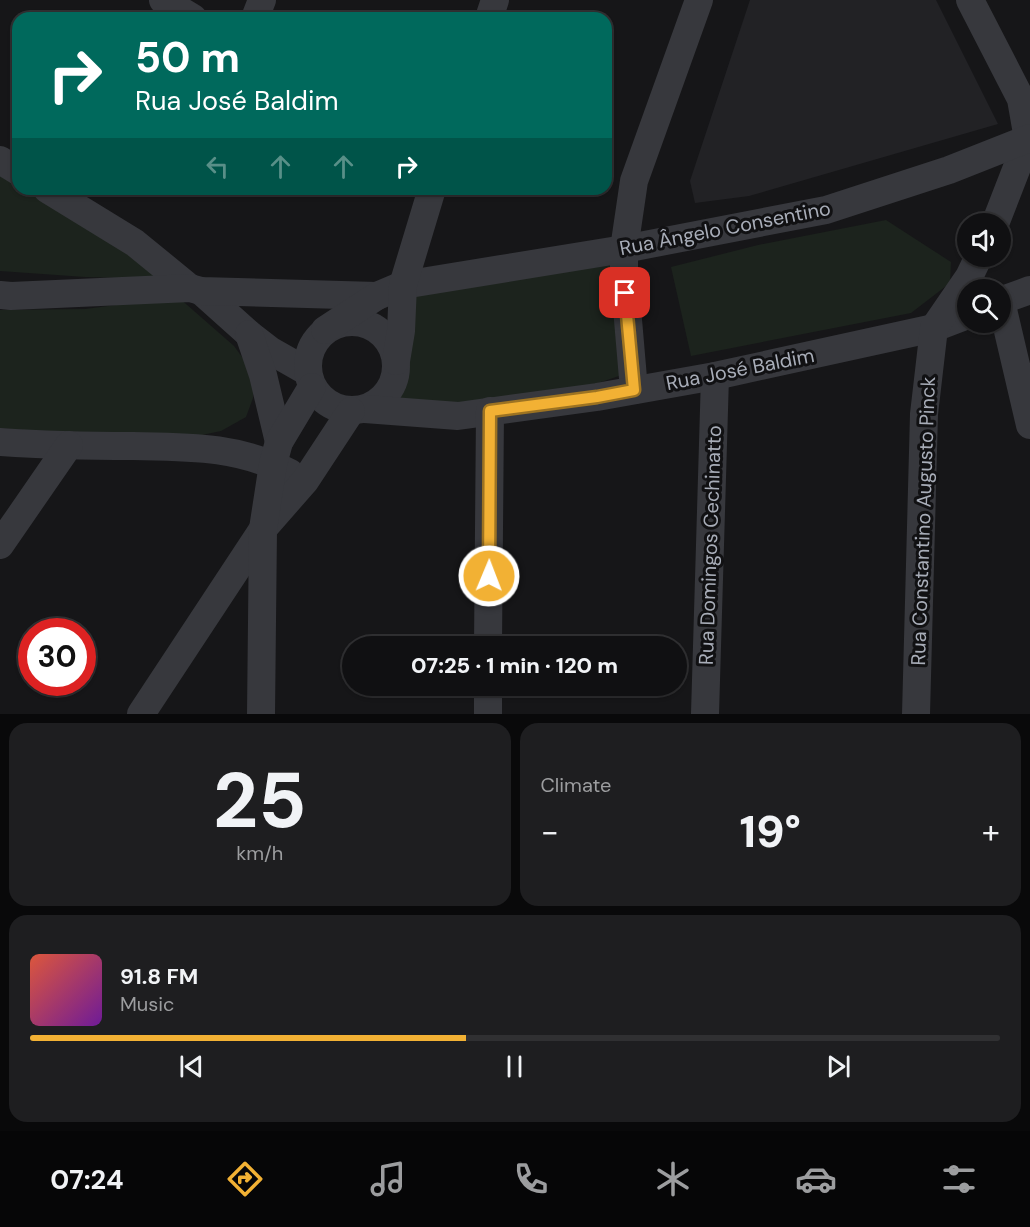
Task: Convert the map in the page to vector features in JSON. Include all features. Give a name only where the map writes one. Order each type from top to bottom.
[{"type":"street","points":[[163,0],[183,12]]},
{"type":"street","points":[[634,390],[624,249],[634,181],[699,0]]},
{"type":"street","points":[[969,0],[1021,99],[1029,138],[998,213]]},
{"type":"street","name":"Rua Ângelo Consentino","points":[[325,330],[377,296],[403,285],[624,249],[826,210],[949,170],[1029,138]]},
{"type":"street","points":[[57,195],[135,243],[249,334],[310,379]]},
{"type":"street","points":[[396,361],[392,346],[382,334],[369,325],[354,321],[339,323],[325,330],[311,349],[308,360],[310,379],[319,396],[328,404],[339,409],[358,410],[378,402],[389,390],[395,376],[403,285],[430,195]]},
{"type":"street","points":[[934,328],[974,267]]},
{"type":"street","name":"Rua Ângelo Consentino","points":[[0,295],[195,289],[377,296]]},
{"type":"street","points":[[1011,297],[1030,290]]},
{"type":"street","name":"Rua José Baldim","points":[[358,410],[458,416],[597,397],[715,376],[934,328],[957,319]]},
{"type":"street","name":"Rua Constantino Augusto Pinck","points":[[916,714],[924,414],[934,328]]},
{"type":"street","points":[[1008,333],[1030,425]]},
{"type":"street","points":[[249,334],[269,400],[276,453],[305,481]]},
{"type":"street","name":"Rua Domingos Cechinatto","points":[[705,714],[715,376]]},
{"type":"street","points":[[261,714],[263,529],[276,453],[310,379]]},
{"type":"street","points":[[141,714],[263,529],[305,481],[358,410]]},
{"type":"street","points":[[488,636],[490,411]]},
{"type":"street","points":[[0,442],[195,447],[231,452],[276,453]]},
{"type":"street","points":[[0,545],[69,445]]},
{"type":"street","points":[[488,696],[488,714]]},
{"type":"shaded area","points":[[750,0],[936,0],[998,124],[749,196],[695,203],[690,181]]},
{"type":"shaded area","points":[[0,168],[12,175],[12,195],[43,195],[119,243],[159,279],[85,277],[0,271]]},
{"type":"shaded area","points":[[886,220],[951,262],[950,283],[911,313],[691,356],[671,267],[758,245]]},
{"type":"shaded area","points":[[611,259],[625,374],[592,385],[454,404],[401,402],[399,384],[402,373],[405,291]]},
{"type":"shaded area","points":[[178,297],[234,346],[253,372],[253,398],[246,417],[221,431],[202,435],[70,434],[0,428],[0,310],[85,309]]},
{"type":"route","points":[[489,576],[490,411],[634,390],[625,293]]}]
